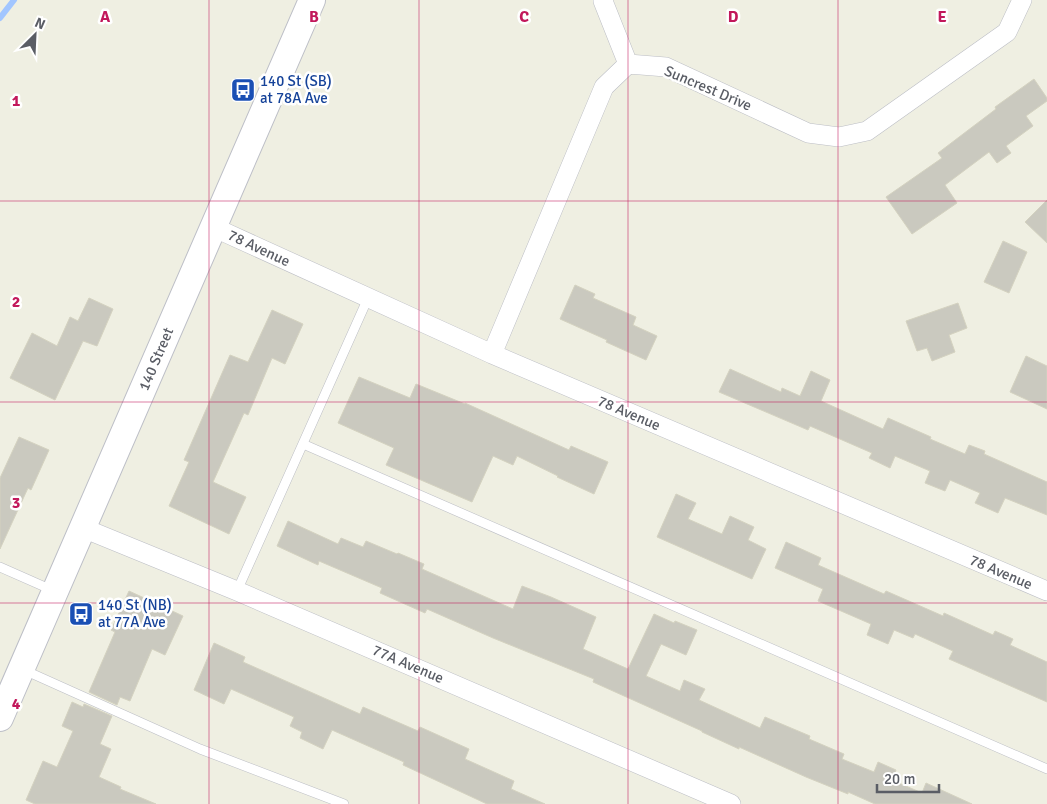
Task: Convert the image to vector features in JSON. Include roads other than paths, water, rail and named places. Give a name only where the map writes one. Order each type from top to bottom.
[{"type":"main road","name":"140 Street","points":[[0,718],[312,0]]},
{"type":"street","name":"Suncrest Drive","points":[[628,64],[666,68],[808,133],[839,138],[867,131],[1007,32],[1022,0]]},
{"type":"street","points":[[492,354],[604,87],[628,64],[603,1]]},
{"type":"street","name":"78 Avenue","points":[[213,227],[492,354],[1047,592]]},
{"type":"street","name":"77A Avenue","points":[[83,528],[237,591],[731,804]]},
{"type":"lane","points":[[237,591],[368,298]]},
{"type":"lane","points":[[303,444],[1047,769]]},
{"type":"lane","points":[[0,567],[55,591]]},
{"type":"lane","points":[[21,669],[200,749],[344,804]]},
{"type":"waterway","points":[[0,18],[14,0]]},
{"type":"place","name":"140 St (SB) at 78A Ave","points":[[243,90]]},
{"type":"place","name":"140 St (NB) at 77A Ave","points":[[81,614]]}]
